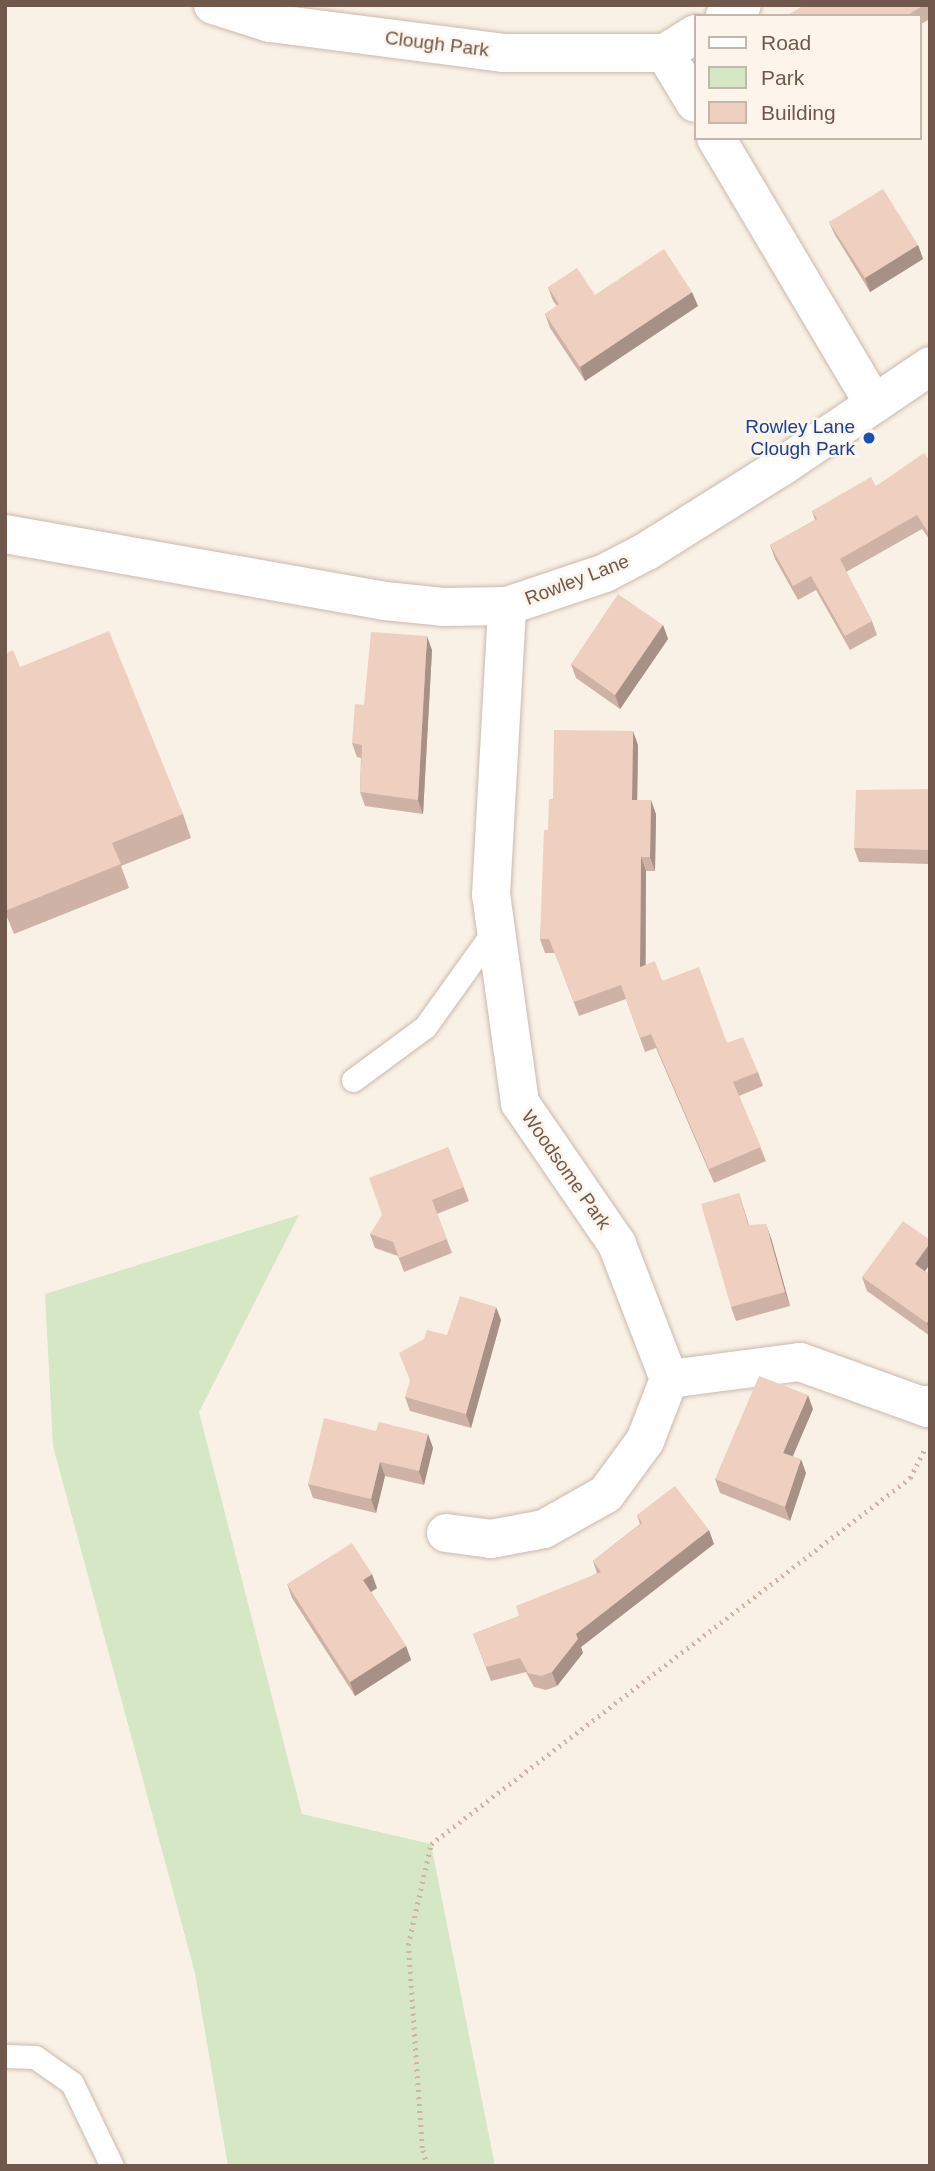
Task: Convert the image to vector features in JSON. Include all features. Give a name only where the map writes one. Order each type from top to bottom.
[{"type":"street","name":"Clough Park","points":[[213,5],[270,23],[503,53],[680,43],[694,99]]},
{"type":"street","points":[[717,140],[873,402]]},
{"type":"street","name":"Rowley Lane","points":[[5,534],[385,601],[443,607],[507,606],[605,573],[647,551],[781,467],[873,402],[930,366]]},
{"type":"street","name":"Woodsome Park","points":[[507,606],[491,895],[520,1104],[617,1244],[669,1379]]},
{"type":"street","points":[[446,1533],[491,1539],[544,1529],[606,1494],[645,1441],[669,1379],[800,1362],[928,1408],[930,1404]]},
{"type":"lane","points":[[353,1080],[425,1027],[496,928]]},
{"type":"lane","points":[[5,2056],[35,2057],[72,2082],[113,2166]]},
{"type":"path","points":[[427,2166],[422,2148],[408,1945],[431,1844],[910,1478],[930,1441]]},
{"type":"green space","points":[[299,1215],[199,1412],[302,1814],[431,1844],[495,2166],[228,2166],[195,1973],[53,1446],[45,1294]]},
{"type":"building","points":[[924,5],[909,14],[790,14],[803,6]]},
{"type":"building","points":[[883,189],[918,245],[865,278],[829,222]]},
{"type":"building","points":[[664,249],[692,292],[580,367],[545,314],[559,304],[548,287],[577,268],[595,295]]},
{"type":"building","points":[[924,453],[930,457],[930,531],[928,532],[917,515],[840,559],[872,621],[845,636],[811,576],[793,586],[770,545],[817,519],[812,511],[871,477],[876,486]]},
{"type":"building","points":[[618,594],[663,625],[615,695],[571,664]]},
{"type":"building","points":[[109,631],[183,814],[112,843],[121,864],[5,911],[5,654],[13,650],[20,667]]},
{"type":"building","points":[[371,632],[427,636],[418,800],[360,792],[362,745],[352,743],[355,704],[364,705]]},
{"type":"building","points":[[554,730],[633,731],[632,800],[651,800],[650,857],[641,857],[640,967],[655,961],[662,981],[699,967],[727,1043],[743,1037],[758,1072],[733,1082],[761,1147],[709,1169],[651,1034],[640,1038],[621,985],[574,1002],[549,939],[540,939],[544,830],[548,830],[549,799],[553,799]]},
{"type":"building","points":[[930,789],[930,850],[854,848],[856,790]]},
{"type":"building","points":[[448,1147],[464,1187],[432,1200],[447,1239],[399,1258],[393,1242],[370,1234],[382,1215],[369,1178]]},
{"type":"building","points":[[739,1193],[748,1225],[766,1224],[785,1292],[731,1307],[701,1204]]},
{"type":"building","points":[[903,1221],[930,1240],[915,1264],[930,1275],[930,1318],[927,1323],[862,1277]]},
{"type":"building","points":[[460,1296],[496,1307],[466,1414],[405,1397],[410,1380],[399,1353],[424,1339],[427,1330],[447,1335]]},
{"type":"building","points":[[759,1376],[808,1395],[783,1453],[801,1459],[785,1507],[715,1479]]},
{"type":"building","points":[[324,1418],[376,1431],[379,1422],[428,1434],[419,1471],[380,1462],[371,1499],[308,1484]]},
{"type":"building","points":[[675,1486],[709,1530],[576,1634],[578,1639],[552,1672],[541,1676],[528,1673],[520,1658],[486,1667],[473,1634],[519,1616],[516,1606],[601,1572],[593,1561],[642,1523],[637,1515]]},
{"type":"building","points":[[352,1543],[372,1574],[363,1580],[406,1646],[350,1682],[287,1584]]},
{"type":"place","name":"Rowley Lane Clough Park","points":[[869,438]]}]
